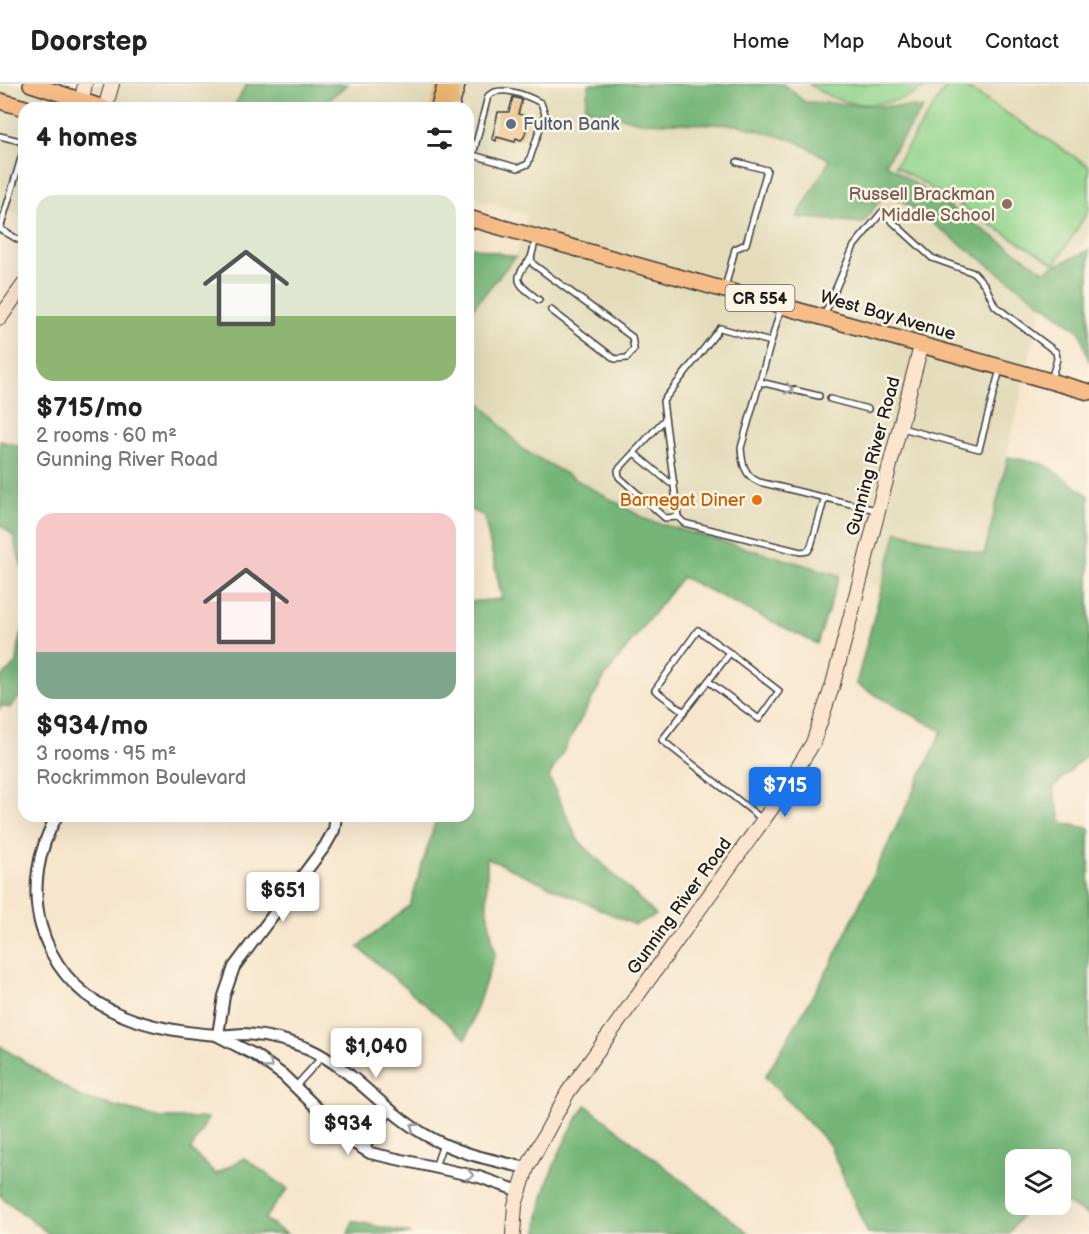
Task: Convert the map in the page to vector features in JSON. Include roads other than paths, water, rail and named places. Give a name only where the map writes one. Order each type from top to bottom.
[{"type":"main road","points":[[31,84],[75,102]]},
{"type":"main road","points":[[0,101],[18,106]]},
{"type":"main road","name":"West Bay Avenue","points":[[474,220],[725,288],[921,346],[1089,392]]},
{"type":"street","points":[[80,102],[85,84]]},
{"type":"street","points":[[106,102],[112,84]]},
{"type":"street","points":[[0,318],[18,292]]},
{"type":"street","name":"Gunning River Road","points":[[513,1234],[519,1191],[527,1168],[568,1092],[805,759],[823,720],[921,346]]},
{"type":"street","points":[[53,822],[46,834],[38,861],[39,917],[46,943],[65,973],[93,1002],[127,1020],[218,1035],[244,1034],[282,1039],[308,1048],[422,1134],[468,1155],[527,1168]]},
{"type":"street","points":[[218,1035],[224,996],[234,967],[325,846],[334,830],[335,822]]},
{"type":"street","points":[[218,1035],[255,1055],[295,1087],[352,1142],[365,1150],[394,1159],[479,1177],[519,1191]]},
{"type":"lane","points":[[474,144],[488,96],[493,91],[500,90],[534,99],[545,109],[533,154],[528,164],[518,168],[474,155]]},
{"type":"lane","points":[[0,136],[18,140]]},
{"type":"lane","points":[[725,288],[735,249],[746,243],[767,170],[737,162]]},
{"type":"lane","points":[[18,168],[0,229],[18,240]]},
{"type":"lane","points":[[824,317],[854,246],[882,212],[932,258],[974,273],[985,285],[995,306],[1056,352],[1057,359],[1050,381]]},
{"type":"lane","points":[[537,237],[531,258],[518,272],[517,278],[519,285],[539,300]]},
{"type":"lane","points":[[531,258],[537,268],[632,337],[634,349],[627,358],[615,359],[551,309]]},
{"type":"lane","points":[[782,305],[741,448],[745,470],[752,479],[759,482],[878,510]]},
{"type":"lane","points":[[771,342],[720,328],[663,401],[678,517],[684,523],[801,552],[811,546],[825,497]]},
{"type":"lane","points":[[899,427],[979,448],[1000,368]]},
{"type":"lane","points":[[760,382],[819,396]]},
{"type":"lane","points":[[830,399],[868,409]]},
{"type":"lane","points":[[665,418],[618,470],[619,477],[665,518],[678,517]]},
{"type":"lane","points":[[634,453],[670,483],[674,483]]},
{"type":"lane","points":[[684,712],[655,690],[698,630],[779,691],[759,719],[708,681]]},
{"type":"lane","points":[[730,653],[662,740],[763,820]]},
{"type":"lane","points":[[295,1087],[322,1057]]},
{"type":"lane","points":[[365,1150],[392,1110]]},
{"type":"lane","points":[[435,1167],[443,1144]]},
{"type":"place","name":"Fulton Bank","points":[[511,124]]},
{"type":"place","name":"Russell Brackman Middle School","points":[[1007,204]]},
{"type":"place","name":"Barnegat Diner","points":[[757,500]]}]
